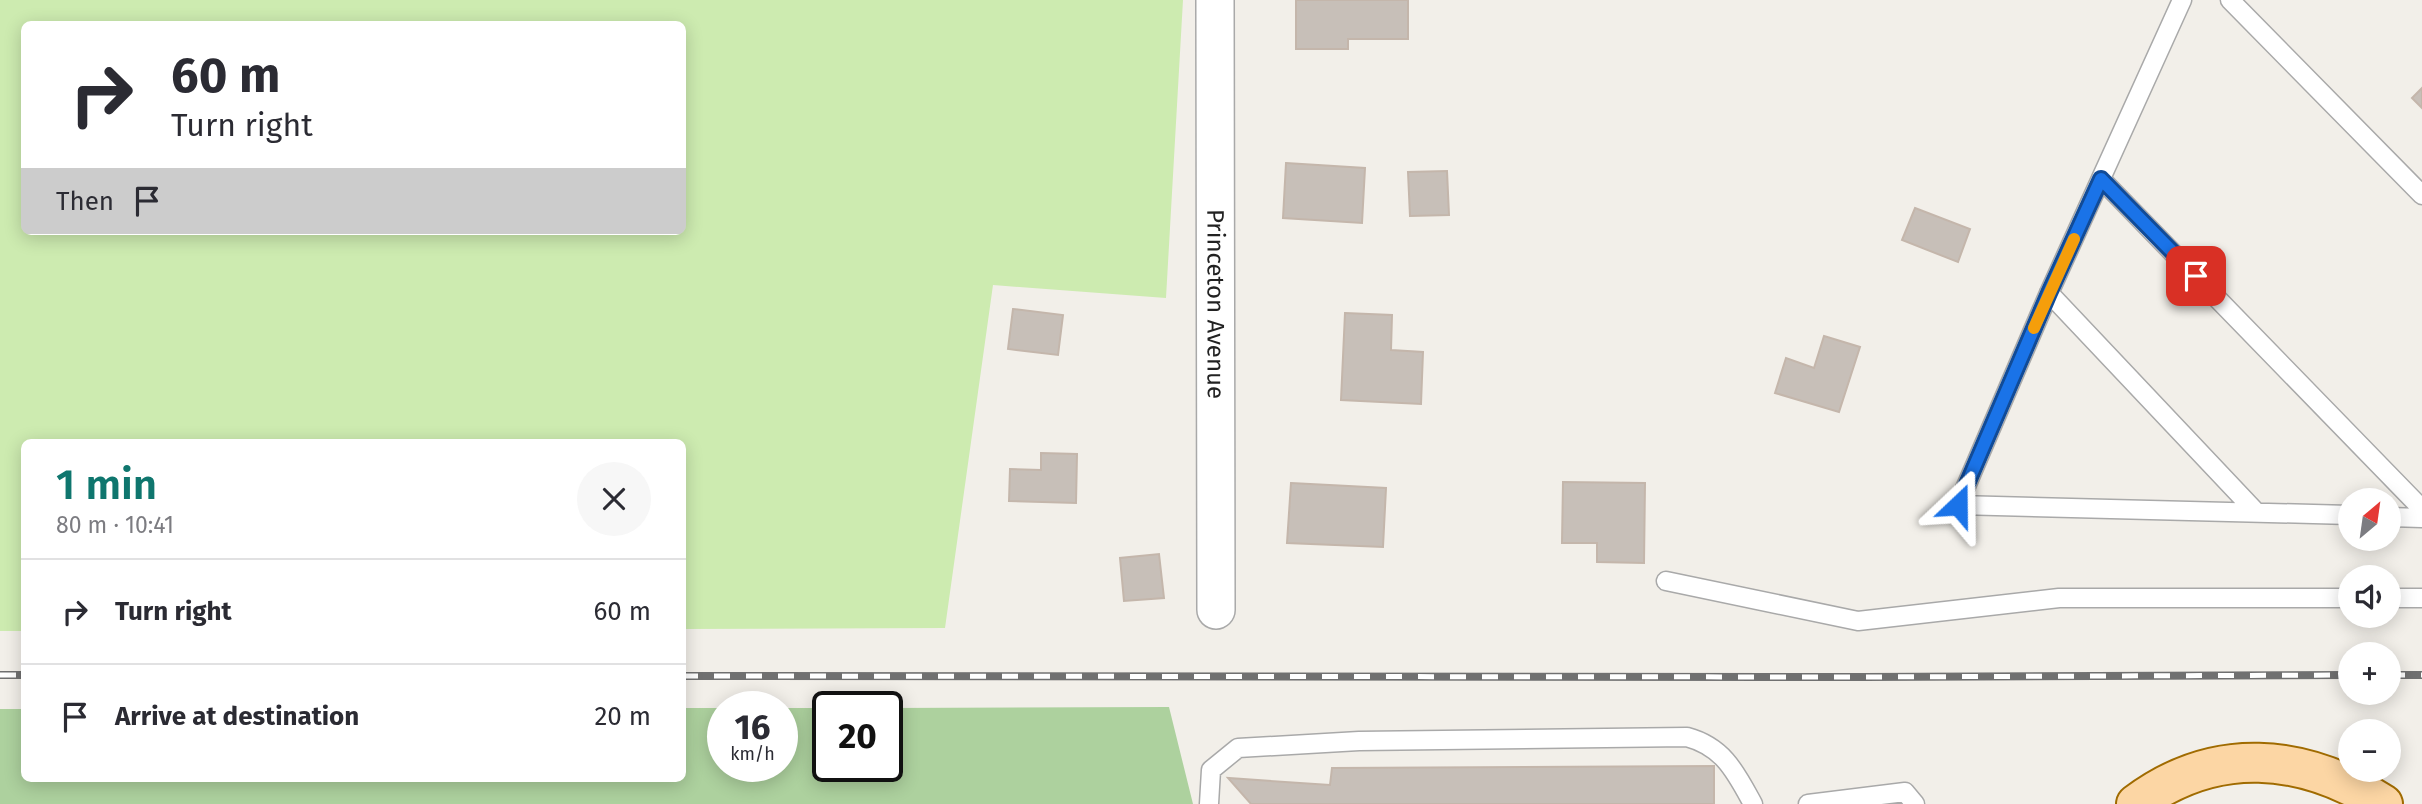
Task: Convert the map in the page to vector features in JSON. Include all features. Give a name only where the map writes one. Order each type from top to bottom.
[{"type":"main road","points":[[2136,804],[2167,783],[2203,768],[2230,763],[2263,762],[2322,774],[2348,784],[2383,804]]},
{"type":"street","name":"Princeton Avenue","points":[[1216,0],[1216,610]]},
{"type":"lane","points":[[2182,0],[2049,293],[1958,505],[2338,514]]},
{"type":"lane","points":[[2230,0],[2422,195]]},
{"type":"lane","points":[[2101,179],[2422,509]]},
{"type":"lane","points":[[2049,293],[2255,511]]},
{"type":"lane","points":[[2401,518],[2422,519]]},
{"type":"lane","points":[[1666,581],[1858,621],[2059,598],[2338,598]]},
{"type":"lane","points":[[2401,598],[2422,598]]},
{"type":"lane","points":[[1209,804],[1210,770],[1238,748],[1359,741],[1674,737],[1688,737],[1706,742],[1728,761],[1753,804]]},
{"type":"lane","points":[[1808,804],[1905,792],[1915,804]]},
{"type":"green space","points":[[0,0],[1183,0],[1166,298],[993,285],[945,628],[686,629],[686,439],[21,439],[21,631],[0,631]]},
{"type":"green space","points":[[1169,707],[1193,804],[0,804],[0,709],[21,709],[21,782],[686,782],[686,708],[707,708],[707,782],[798,782],[798,708],[812,708],[812,782],[903,782],[903,708]]},
{"type":"building","points":[[1296,0],[1408,0],[1408,39],[1348,39],[1348,49],[1296,49]]},
{"type":"building","points":[[2422,88],[2422,108],[2412,98]]},
{"type":"building","points":[[1286,163],[1365,168],[1362,223],[1283,218]]},
{"type":"building","points":[[1447,171],[1449,215],[1410,216],[1408,172]]},
{"type":"building","points":[[1915,208],[1970,229],[1958,262],[1902,240]]},
{"type":"building","points":[[1013,309],[1063,315],[1058,355],[1008,349]]},
{"type":"building","points":[[1345,313],[1392,315],[1391,350],[1423,352],[1421,404],[1341,400]]},
{"type":"building","points":[[1824,336],[1860,347],[1839,412],[1775,393],[1786,358],[1814,368]]},
{"type":"building","points":[[1041,453],[1077,454],[1076,503],[1009,501],[1010,469],[1041,470]]},
{"type":"building","points":[[1563,482],[1645,483],[1644,563],[1597,562],[1597,543],[1562,543]]},
{"type":"building","points":[[1291,483],[1386,488],[1383,547],[1287,543]]},
{"type":"building","points":[[1159,554],[1164,598],[1124,601],[1120,558]]},
{"type":"building","points":[[1714,766],[1714,804],[1251,804],[1228,778],[1330,785],[1332,768]]},
{"type":"railway","points":[[0,675],[21,675]]},
{"type":"railway","points":[[686,676],[2338,675]]},
{"type":"railway","points":[[2401,675],[2422,675]]},
{"type":"slow traffic","points":[[2034,328],[2074,239]]},
{"type":"route","points":[[1958,505],[2101,179],[2196,276]]}]
